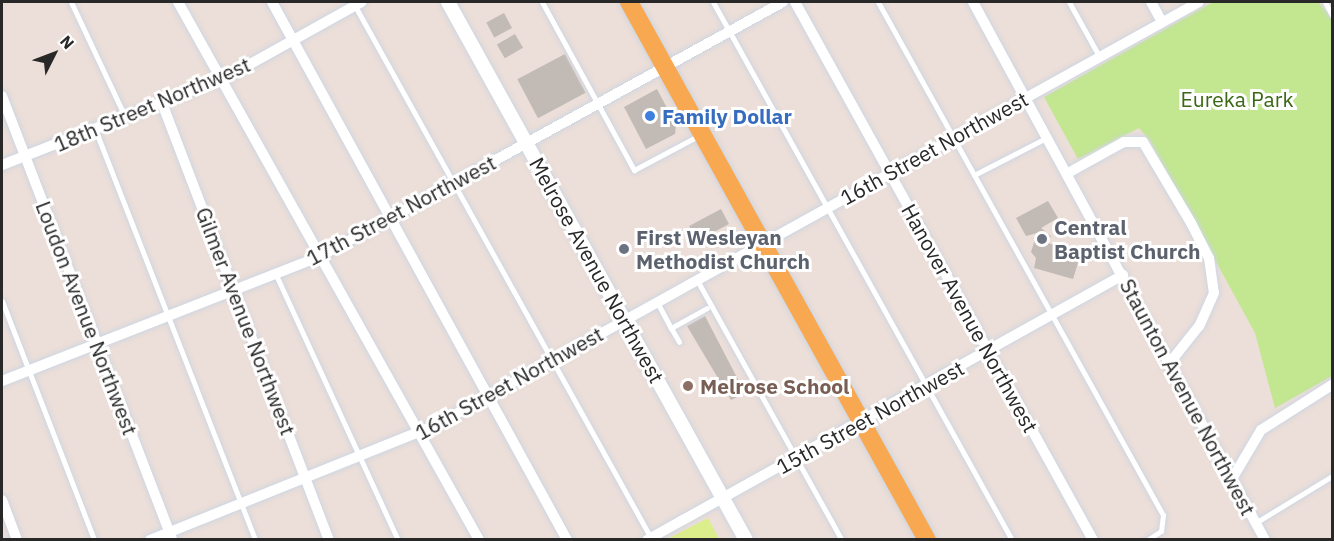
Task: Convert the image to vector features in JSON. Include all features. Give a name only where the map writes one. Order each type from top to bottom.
[{"type":"main road","points":[[628,2],[927,540]]},
{"type":"street","points":[[178,2],[479,540]]},
{"type":"street","points":[[272,2],[567,540]]},
{"type":"street","name":"Melrose Avenue Northwest","points":[[448,2],[746,540]]},
{"type":"street","name":"17th Street Northwest","points":[[2,381],[321,256],[783,2]]},
{"type":"street","name":"Hanover Avenue Northwest","points":[[795,2],[1093,540]]},
{"type":"street","name":"Staunton Avenue Northwest","points":[[973,2],[1068,173],[1168,365],[1264,540]]},
{"type":"street","points":[[1151,2],[1162,22]]},
{"type":"street","name":"16th Street Northwest","points":[[150,540],[170,536],[241,504],[419,434],[1199,2]]},
{"type":"street","name":"18th Street Northwest","points":[[2,165],[222,79],[357,3]]},
{"type":"street","name":"Loudon Avenue Northwest","points":[[2,96],[170,536]]},
{"type":"street","name":"Gilmer Avenue Northwest","points":[[162,103],[330,540]]},
{"type":"street","points":[[1068,173],[1124,142],[1143,142],[1191,223],[1209,258],[1214,293],[1199,326],[1168,365]]},
{"type":"street","name":"15th Street Northwest","points":[[649,539],[1123,275]]},
{"type":"street","points":[[1232,479],[1261,430],[1332,385]]},
{"type":"street","points":[[2,500],[17,540]]},
{"type":"lane","points":[[71,2],[125,117]]},
{"type":"lane","points":[[542,2],[595,92],[596,105],[634,170],[702,133]]},
{"type":"lane","points":[[713,2],[1012,540]]},
{"type":"lane","points":[[878,2],[1163,515],[1161,531],[1147,540]]},
{"type":"lane","points":[[1069,2],[1099,56]]},
{"type":"lane","points":[[1325,2],[1332,15]]},
{"type":"lane","points":[[357,3],[453,183],[649,539]]},
{"type":"lane","points":[[95,129],[170,316],[255,540]]},
{"type":"lane","points":[[974,175],[1048,137]]},
{"type":"lane","points":[[276,275],[398,540]]},
{"type":"lane","points":[[698,280],[842,540]]},
{"type":"lane","points":[[2,301],[94,540]]},
{"type":"lane","points":[[657,302],[680,342]]},
{"type":"lane","points":[[671,328],[707,308]]},
{"type":"lane","points":[[1255,523],[1332,476]]},
{"type":"green space","name":"Eureka Park","points":[[1213,2],[1318,2],[1332,18],[1332,376],[1275,408],[1255,333],[1150,141],[1139,128],[1078,159],[1044,97]]},
{"type":"green space","points":[[708,518],[719,539],[667,539]]},
{"type":"building","points":[[504,13],[512,28],[494,37],[486,22]]},
{"type":"building","points":[[515,34],[523,48],[505,58],[497,44]]},
{"type":"building","points":[[565,54],[586,93],[538,118],[517,79]]},
{"type":"building","name":"Family Dollar","points":[[657,89],[676,125],[675,134],[646,149],[624,107]]},
{"type":"building","name":"Central Baptist Church","points":[[1048,201],[1058,218],[1041,228],[1051,236],[1048,243],[1081,253],[1073,279],[1034,268],[1036,258],[1031,252],[1037,233],[1026,236],[1016,218]]},
{"type":"building","points":[[721,209],[729,224],[697,241],[689,226]]},
{"type":"building","points":[[705,316],[745,393],[731,400],[687,326]]},
{"type":"place","name":"Family Dollar","points":[[650,116]]},
{"type":"place","name":"Central Baptist Church","points":[[1042,239]]},
{"type":"place","name":"First Wesleyan Methodist Church","points":[[624,249]]},
{"type":"place","name":"Melrose School","points":[[688,386]]}]
